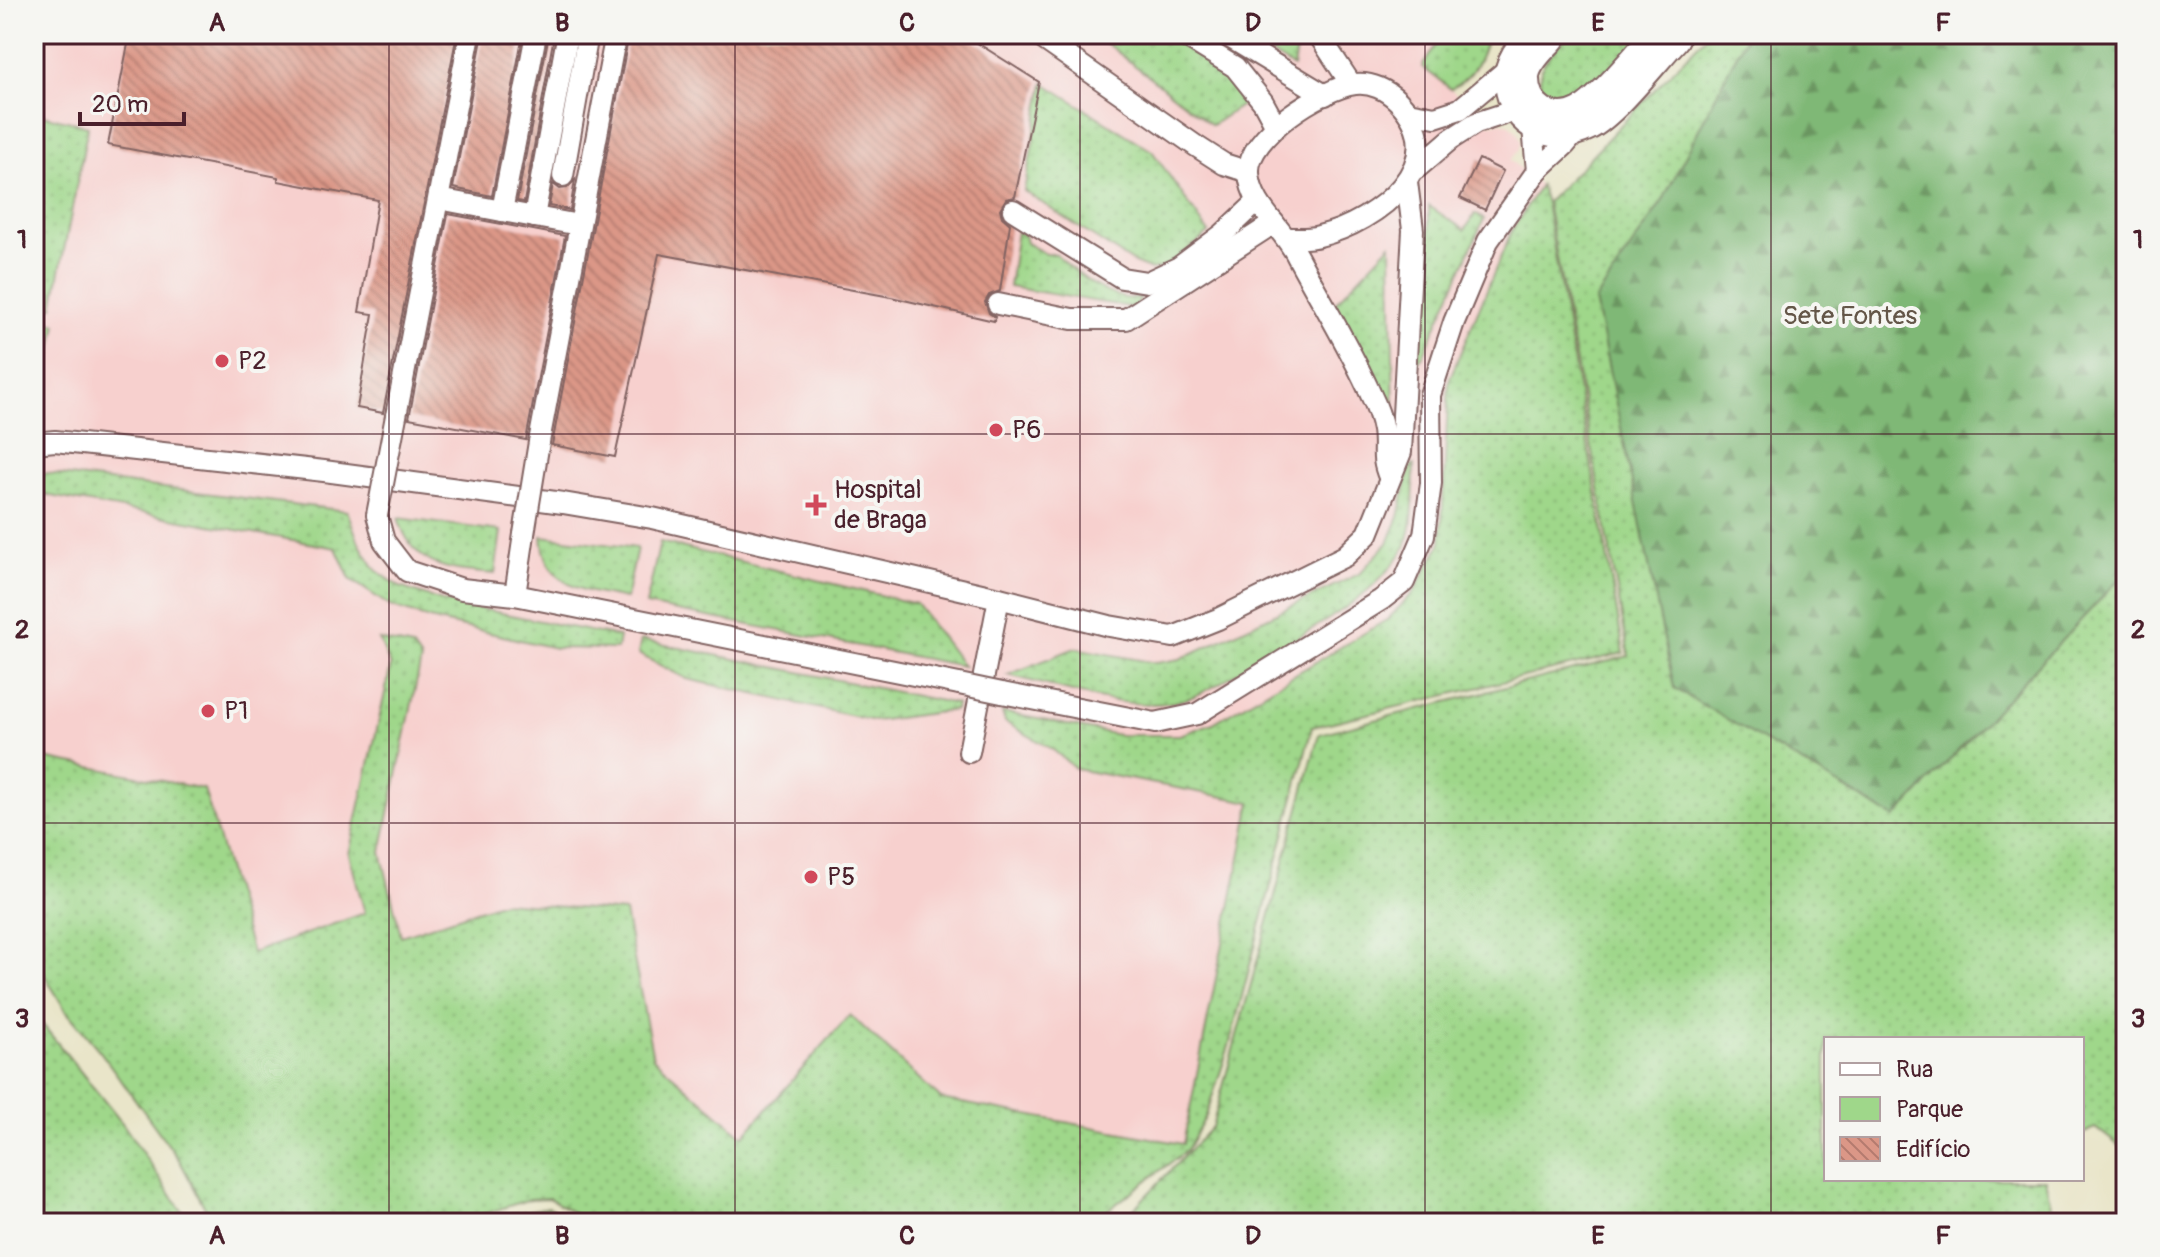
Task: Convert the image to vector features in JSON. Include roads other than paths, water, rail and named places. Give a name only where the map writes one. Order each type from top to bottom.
[{"type":"street","points":[[1535,43],[1517,73],[1519,93],[1528,112],[1552,125],[1569,125],[1586,118],[1600,107],[1668,34]]},
{"type":"lane","points":[[470,34],[377,515],[384,541],[407,571],[462,589],[515,595],[1155,723],[1197,714],[1381,600],[1404,582],[1424,535],[1431,483],[1430,395],[1454,322],[1488,241],[1537,171],[1565,145],[1586,118]]},
{"type":"lane","points":[[502,211],[536,34]]},
{"type":"lane","points":[[563,176],[588,34]]},
{"type":"lane","points":[[515,595],[539,442],[616,34]]},
{"type":"lane","points":[[1036,34],[1196,146],[1224,164],[1249,172]]},
{"type":"lane","points":[[1181,34],[1235,67],[1263,102],[1276,126]]},
{"type":"lane","points":[[1224,34],[1325,95]]},
{"type":"lane","points":[[1318,34],[1351,84]]},
{"type":"lane","points":[[534,217],[566,43]]},
{"type":"lane","points":[[1408,112],[1435,117],[1460,109],[1535,43]]},
{"type":"lane","points":[[34,443],[55,441],[324,471],[652,518],[1109,626],[1173,637],[1218,619],[1345,556],[1368,534],[1401,452],[1413,230],[1410,177],[1420,152],[1416,129],[1408,112],[1393,96],[1370,84],[1351,84],[1325,95],[1276,126],[1253,156],[1249,172],[1257,202],[1281,230],[1371,395],[1383,429],[1382,462],[1389,477]]},
{"type":"lane","points":[[998,304],[1072,319],[1126,319],[1281,230],[1316,237],[1364,218],[1451,139],[1476,123],[1528,112],[1537,171]]},
{"type":"lane","points":[[439,199],[579,225]]},
{"type":"lane","points":[[1013,210],[1122,278],[1147,282],[1179,267],[1223,234],[1257,202]]},
{"type":"lane","points":[[969,752],[999,598]]},
{"type":"place","name":"P2","points":[[222,361]]},
{"type":"place","name":"P6","points":[[996,430]]},
{"type":"place","name":"Hospital de Braga","points":[[816,505]]},
{"type":"place","name":"P1","points":[[208,711]]},
{"type":"place","name":"P5","points":[[811,877]]},
{"type":"park label","name":"Sete Fontes","points":[[1850,316]]}]
